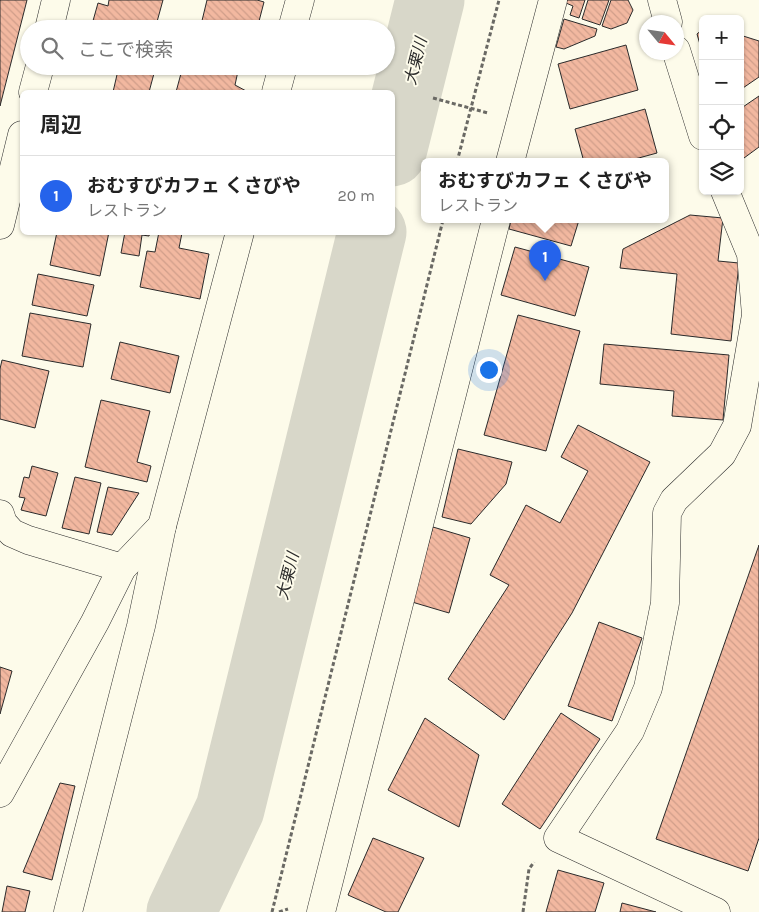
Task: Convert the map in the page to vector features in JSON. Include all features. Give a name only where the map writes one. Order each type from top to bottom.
[{"type":"street","points":[[51,20],[56,0]]},
{"type":"street","points":[[294,20],[300,0]]},
{"type":"street","points":[[511,158],[553,0]]},
{"type":"street","points":[[662,0],[666,15]]},
{"type":"street","points":[[679,60],[699,123]]},
{"type":"street","points":[[34,90],[38,75]]},
{"type":"street","points":[[277,90],[281,75]]},
{"type":"street","points":[[0,225],[20,143]]},
{"type":"street","points":[[716,912],[558,838],[630,731],[648,688],[665,603],[667,513],[674,500],[722,454],[737,426],[756,315],[751,254],[727,195]]},
{"type":"street","points":[[321,912],[495,223]]},
{"type":"street","points":[[68,912],[141,626],[162,526],[239,235]]},
{"type":"street","points":[[0,514],[3,523],[12,534],[122,568]]},
{"type":"street","points":[[0,793],[95,622],[122,568],[162,526]]},
{"type":"path","points":[[458,158],[499,0]]},
{"type":"path","points":[[433,98],[520,121]]},
{"type":"path","points":[[272,912],[442,223]]},
{"type":"path","points":[[524,912],[529,869],[540,855],[558,838]]},
{"type":"building","points":[[0,0],[27,0],[22,20],[20,20],[20,27],[0,106]]},
{"type":"building","points":[[109,0],[163,0],[157,20],[93,20],[98,3],[108,6]]},
{"type":"building","points":[[207,0],[257,0],[264,2],[259,20],[202,20]]},
{"type":"building","points":[[567,0],[585,0],[579,18],[570,15],[573,6],[566,3]]},
{"type":"building","points":[[588,0],[609,0],[600,25],[582,19]]},
{"type":"building","points":[[611,0],[628,0],[633,10],[627,23],[611,29],[602,26]]},
{"type":"building","points":[[564,19],[597,29],[595,36],[564,49],[556,47]]},
{"type":"building","points":[[744,36],[759,41],[759,77],[744,87]]},
{"type":"building","points":[[626,45],[638,90],[570,109],[558,64]]},
{"type":"building","points":[[117,75],[154,75],[150,90],[113,90]]},
{"type":"building","points":[[181,75],[237,75],[235,85],[244,90],[177,90]]},
{"type":"building","points":[[759,96],[759,147],[744,158],[744,150],[744,106]]},
{"type":"building","points":[[645,109],[657,153],[639,158],[583,158],[575,129]]},
{"type":"building","points":[[690,215],[723,218],[718,261],[739,263],[731,341],[671,334],[677,274],[620,268],[623,249]]},
{"type":"building","points":[[510,223],[578,223],[571,246],[509,229]]},
{"type":"building","points":[[56,235],[108,235],[100,276],[50,265]]},
{"type":"building","points":[[124,235],[142,235],[139,256],[121,253]]},
{"type":"building","points":[[158,235],[182,235],[179,248],[209,254],[200,299],[140,287],[147,251],[155,252]]},
{"type":"building","points":[[515,247],[589,267],[575,316],[501,295]]},
{"type":"building","points":[[38,274],[94,285],[87,316],[32,305]]},
{"type":"building","points":[[30,313],[91,324],[83,367],[22,356]]},
{"type":"building","points":[[518,315],[580,331],[546,451],[484,435]]},
{"type":"building","points":[[120,342],[179,356],[170,393],[111,379]]},
{"type":"building","points":[[604,344],[729,355],[723,420],[672,416],[674,391],[600,384]]},
{"type":"building","points":[[2,360],[49,371],[35,428],[0,419],[0,369]]},
{"type":"building","points":[[101,400],[150,411],[137,462],[151,466],[147,482],[85,467]]},
{"type":"building","points":[[578,425],[650,462],[572,613],[504,720],[448,679],[509,585],[490,575],[526,505],[560,523],[588,471],[561,457]]},
{"type":"building","points":[[458,449],[512,462],[506,484],[471,524],[442,517]]},
{"type":"building","points":[[32,466],[58,473],[46,516],[21,510],[25,498],[19,497],[24,477],[29,478]]},
{"type":"building","points":[[75,477],[101,483],[89,534],[62,528]]},
{"type":"building","points":[[108,487],[139,493],[112,535],[97,532]]},
{"type":"building","points":[[433,527],[470,538],[449,613],[412,602]]},
{"type":"building","points":[[759,545],[759,838],[748,871],[656,839]]},
{"type":"building","points":[[599,622],[642,638],[612,721],[568,706]]},
{"type":"building","points":[[0,667],[12,671],[0,714]]},
{"type":"building","points":[[561,713],[600,739],[540,829],[502,804]]},
{"type":"building","points":[[425,718],[479,755],[459,827],[388,790]]},
{"type":"building","points":[[60,783],[75,786],[52,880],[23,872]]},
{"type":"building","points":[[373,838],[424,858],[398,912],[386,912],[348,895]]},
{"type":"building","points":[[558,870],[604,883],[595,912],[546,912]]},
{"type":"building","points":[[7,886],[30,891],[25,912],[2,912]]},
{"type":"building","points":[[622,903],[656,912],[620,912]]},
{"type":"waterway","name":"大栗川","points":[[395,140],[430,0]]},
{"type":"waterway","name":"大栗川","points":[[181,912],[230,809],[371,235]]},
{"type":"place","name":"おむすびカフェ くさびや","points":[[545,281]]}]
